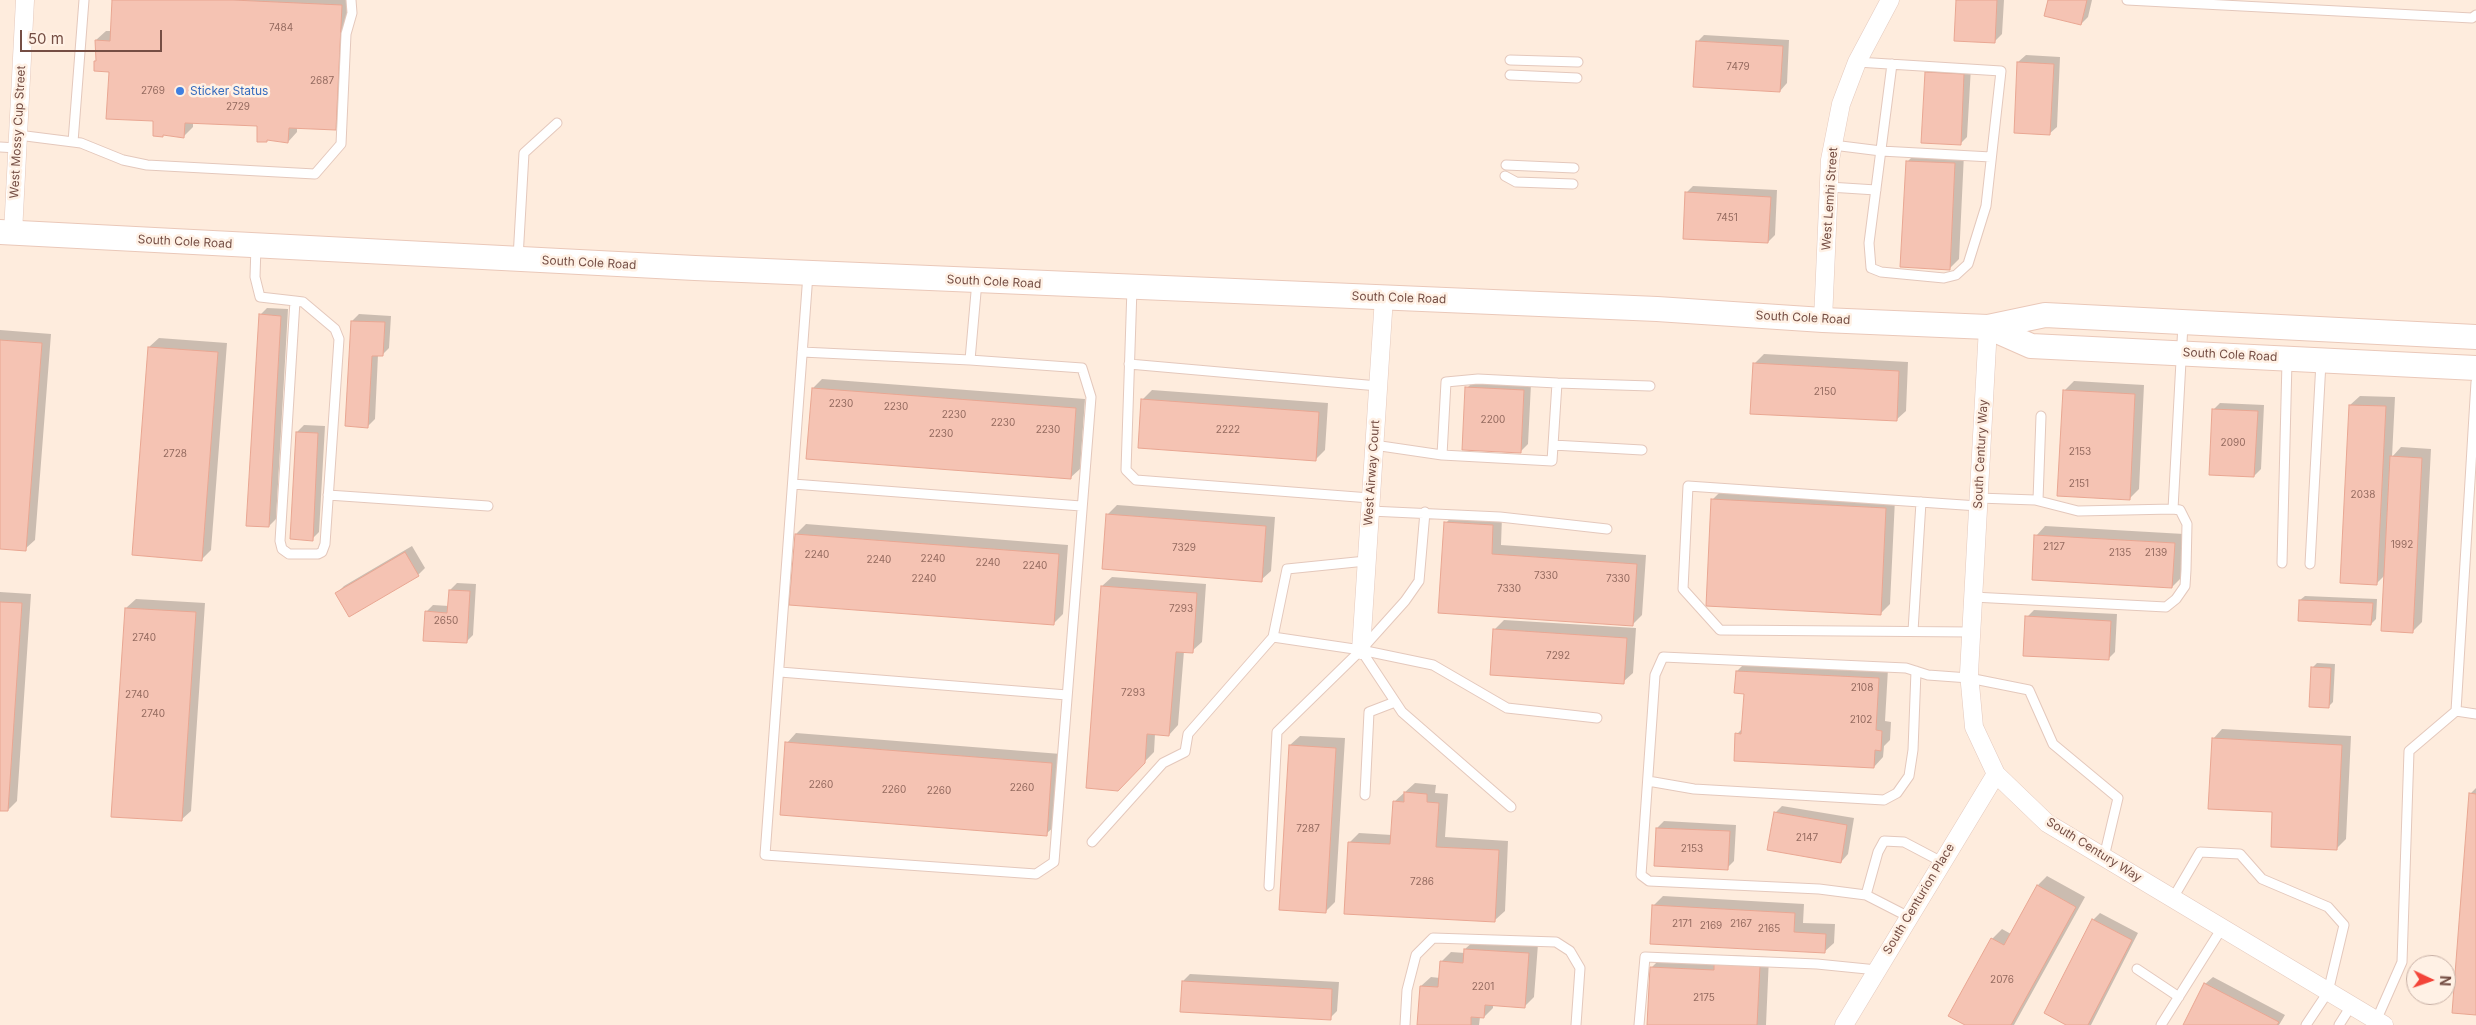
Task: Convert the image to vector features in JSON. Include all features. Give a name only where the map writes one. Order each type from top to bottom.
[{"type":"main road","name":"South Cole Road","points":[[6,233],[808,274],[1657,309],[1823,320],[1988,327],[2045,315],[2466,336]]},
{"type":"main road","name":"South Cole Road","points":[[1988,327],[2031,346],[2387,362],[2476,368]]},
{"type":"main road","points":[[2387,362],[2411,352],[2443,350],[2466,336]]},
{"type":"street","name":"West Mossy Cup Street","points":[[6,233],[25,0]]},
{"type":"street","name":"West Lemhi Street","points":[[1823,320],[1829,187],[1833,145],[1841,104],[1857,62],[1890,0]]},
{"type":"street","name":"West Airway Court","points":[[1360,650],[1384,297]]},
{"type":"street","name":"South Century Way","points":[[1988,327],[1969,678],[1974,727],[1996,774],[2047,823],[2380,1023]]},
{"type":"street","name":"South Centurion Place","points":[[1844,1025],[1996,774]]},
{"type":"lane","points":[[72,142],[84,0]]},
{"type":"lane","points":[[12,143],[72,142],[146,165],[315,174],[341,144],[346,34],[352,13],[351,0]]},
{"type":"lane","points":[[2128,0],[2466,18],[2472,18],[2476,15]]},
{"type":"lane","points":[[1510,60],[1578,62]]},
{"type":"lane","points":[[1857,62],[1892,64],[2001,71],[1986,206],[1968,264],[1956,274],[1944,278],[1882,272],[1871,268],[1869,243],[1892,64]]},
{"type":"lane","points":[[1510,75],[1577,78]]},
{"type":"lane","points":[[518,259],[524,153],[557,123]]},
{"type":"lane","points":[[1833,145],[1881,151],[1991,157]]},
{"type":"lane","points":[[1506,165],[1574,168]]},
{"type":"lane","points":[[1505,176],[1516,182],[1573,184]]},
{"type":"lane","points":[[1829,187],[1876,190]]},
{"type":"lane","points":[[256,246],[255,277],[260,297],[304,302],[335,330],[339,339],[325,544],[322,552],[318,554],[289,554],[282,549],[280,541],[295,301]]},
{"type":"lane","points":[[802,352],[970,360],[1082,368],[1091,397],[1054,862],[1036,874],[764,855],[780,672],[792,484],[802,352],[808,274]]},
{"type":"lane","points":[[970,360],[977,281]]},
{"type":"lane","points":[[1132,288],[1126,470],[1136,480],[1370,504],[1425,512],[1500,517],[1608,528]]},
{"type":"lane","points":[[2174,509],[2183,323]]},
{"type":"lane","points":[[2282,562],[2287,358]]},
{"type":"lane","points":[[2310,564],[2322,360]]},
{"type":"lane","points":[[1129,364],[1378,386]]},
{"type":"lane","points":[[1442,455],[1446,382],[1478,379],[1650,386]]},
{"type":"lane","points":[[2456,712],[2476,382]]},
{"type":"lane","points":[[1374,445],[1442,455],[1552,461],[1557,383]]},
{"type":"lane","points":[[2038,500],[2041,416]]},
{"type":"lane","points":[[1554,444],[1642,450]]},
{"type":"lane","points":[[792,484],[1081,506]]},
{"type":"lane","points":[[1971,632],[1720,630],[1683,589],[1688,486],[1921,502],[2038,500],[2078,511],[2174,509],[2180,510],[2187,524],[2185,586],[2176,599],[2166,607],[1973,597]]},
{"type":"lane","points":[[328,494],[488,506]]},
{"type":"lane","points":[[1913,631],[1921,502]]},
{"type":"lane","points":[[1269,886],[1277,732],[1360,650],[1405,600],[1419,580],[1425,512]]},
{"type":"lane","points":[[1092,842],[1163,763],[1185,752],[1188,734],[1273,637],[1287,569],[1366,561]]},
{"type":"lane","points":[[1273,637],[1360,650],[1433,666],[1507,708],[1597,718]]},
{"type":"lane","points":[[1360,650],[1402,712],[1511,807]]},
{"type":"lane","points":[[1909,917],[1866,895],[1819,889],[1649,881],[1641,875],[1655,675],[1663,656],[1906,668],[1928,675],[1969,678],[2029,690],[2053,744],[2118,798],[2104,857]]},
{"type":"lane","points":[[1648,781],[1694,789],[1884,800],[1897,793],[1909,776],[1913,750],[1916,671]]},
{"type":"lane","points":[[780,672],[1067,695]]},
{"type":"lane","points":[[1365,794],[1369,712],[1395,702]]},
{"type":"lane","points":[[2380,1023],[2402,962],[2409,751],[2456,712],[2476,714]]},
{"type":"lane","points":[[1866,895],[1878,852],[1884,841],[1904,842],[1942,862]]},
{"type":"lane","points":[[2173,898],[2200,852],[2240,854],[2262,879],[2328,907],[2344,924],[2328,992],[2306,1025]]},
{"type":"lane","points":[[2161,1025],[2222,928]]},
{"type":"lane","points":[[1405,1025],[1406,990],[1416,955],[1433,938],[1556,942],[1570,951],[1580,968],[1576,1025]]},
{"type":"lane","points":[[1639,1025],[1645,957],[1817,964],[1877,970]]},
{"type":"lane","points":[[2137,969],[2179,997]]},
{"type":"lane","points":[[2339,1025],[2350,1006]]},
{"type":"building","points":[[112,0],[233,0],[342,5],[336,130],[289,128],[288,143],[267,140],[267,142],[257,142],[257,126],[185,123],[184,138],[163,135],[163,137],[153,136],[153,121],[106,119],[109,72],[94,71],[94,61],[96,61],[95,40],[110,41]]},
{"type":"building","points":[[1956,0],[1997,0],[1995,43],[1954,41]]},
{"type":"building","points":[[2048,0],[2087,0],[2081,25],[2044,16]]},
{"type":"building","points":[[1696,41],[1783,46],[1780,92],[1693,87]]},
{"type":"building","points":[[2017,62],[2054,64],[2050,135],[2014,133]]},
{"type":"building","points":[[1925,72],[1964,74],[1961,145],[1921,143]]},
{"type":"building","points":[[1906,161],[1955,163],[1950,270],[1900,267]]},
{"type":"building","points":[[1685,192],[1771,197],[1768,243],[1683,239]]},
{"type":"building","points":[[259,314],[281,316],[269,527],[246,526]]},
{"type":"building","points":[[351,321],[385,322],[383,356],[372,356],[368,428],[345,426]]},
{"type":"building","points":[[0,340],[42,343],[26,551],[0,549]]},
{"type":"building","points":[[148,347],[218,352],[202,561],[132,555]]},
{"type":"building","points":[[1753,363],[1899,371],[1897,421],[1750,414]]},
{"type":"building","points":[[1465,387],[1524,390],[1521,453],[1462,450]]},
{"type":"building","points":[[812,388],[1076,408],[1071,479],[806,459]]},
{"type":"building","points":[[2063,390],[2135,394],[2130,500],[2057,496]]},
{"type":"building","points":[[1141,399],[1319,412],[1316,461],[1138,448]]},
{"type":"building","points":[[2349,405],[2386,406],[2377,585],[2340,583]]},
{"type":"building","points":[[2212,409],[2258,411],[2254,477],[2209,475]]},
{"type":"building","points":[[296,432],[318,433],[313,541],[290,539]]},
{"type":"building","points":[[2390,456],[2422,458],[2413,633],[2381,631]]},
{"type":"building","points":[[1711,499],[1886,508],[1881,615],[1706,606]]},
{"type":"building","points":[[1106,514],[1266,526],[1262,582],[1102,569]]},
{"type":"building","points":[[1444,522],[1493,525],[1492,554],[1637,564],[1633,626],[1438,613]]},
{"type":"building","points":[[795,534],[1059,554],[1054,625],[789,605]]},
{"type":"building","points":[[2034,535],[2175,543],[2172,588],[2032,580]]},
{"type":"building","points":[[405,552],[419,576],[349,617],[335,593]]},
{"type":"building","points":[[1101,586],[1197,593],[1193,653],[1176,652],[1169,736],[1147,734],[1145,763],[1118,791],[1086,788]]},
{"type":"building","points":[[449,590],[470,591],[467,643],[423,641],[425,611],[447,613]]},
{"type":"building","points":[[2299,600],[2373,603],[2371,625],[2298,621]]},
{"type":"building","points":[[0,602],[22,603],[8,811],[0,811]]},
{"type":"building","points":[[125,608],[196,612],[182,821],[111,817]]},
{"type":"building","points":[[2025,616],[2111,621],[2109,660],[2023,656]]},
{"type":"building","points":[[1493,629],[1627,638],[1624,684],[1490,675]]},
{"type":"building","points":[[2311,667],[2331,668],[2329,708],[2309,707]]},
{"type":"building","points":[[1736,671],[1879,678],[1876,730],[1882,731],[1881,751],[1875,750],[1874,768],[1734,761],[1735,733],[1741,734],[1744,694],[1734,693]]},
{"type":"building","points":[[2212,738],[2342,745],[2337,850],[2271,847],[2272,812],[2208,809]]},
{"type":"building","points":[[785,742],[1052,763],[1047,836],[780,815]]},
{"type":"building","points":[[1289,745],[1336,748],[1326,913],[1279,910]]},
{"type":"building","points":[[1404,792],[1427,794],[1427,802],[1439,803],[1436,847],[1499,850],[1495,922],[1344,914],[1348,842],[1390,844],[1393,801],[1404,802]]},
{"type":"building","points":[[2469,793],[2476,794],[2476,1015],[2452,1013],[2453,1005],[2456,1005],[2456,961]]},
{"type":"building","points":[[1774,812],[1847,825],[1841,863],[1767,850]]},
{"type":"building","points":[[1656,828],[1730,831],[1728,870],[1654,866]]},
{"type":"building","points":[[2037,885],[2076,907],[2011,1025],[1965,1025],[1948,1016],[1991,938],[2004,945]]},
{"type":"building","points":[[1652,905],[1795,913],[1794,932],[1826,934],[1825,953],[1650,944]]},
{"type":"building","points":[[2092,919],[2132,940],[2088,1025],[2066,1025],[2044,1013]]},
{"type":"building","points":[[1464,949],[1529,953],[1525,1008],[1485,1005],[1484,1018],[1471,1017],[1471,1025],[1417,1025],[1420,986],[1438,987],[1440,961],[1463,963]]},
{"type":"building","points":[[1714,964],[1760,966],[1757,1025],[1647,1025],[1650,967],[1714,970]]},
{"type":"building","points":[[1182,981],[1332,989],[1331,1020],[1180,1012]]},
{"type":"building","points":[[2204,983],[2279,1022],[2277,1025],[2183,1025]]},
{"type":"place","name":"Sticker Status","points":[[180,91]]}]
